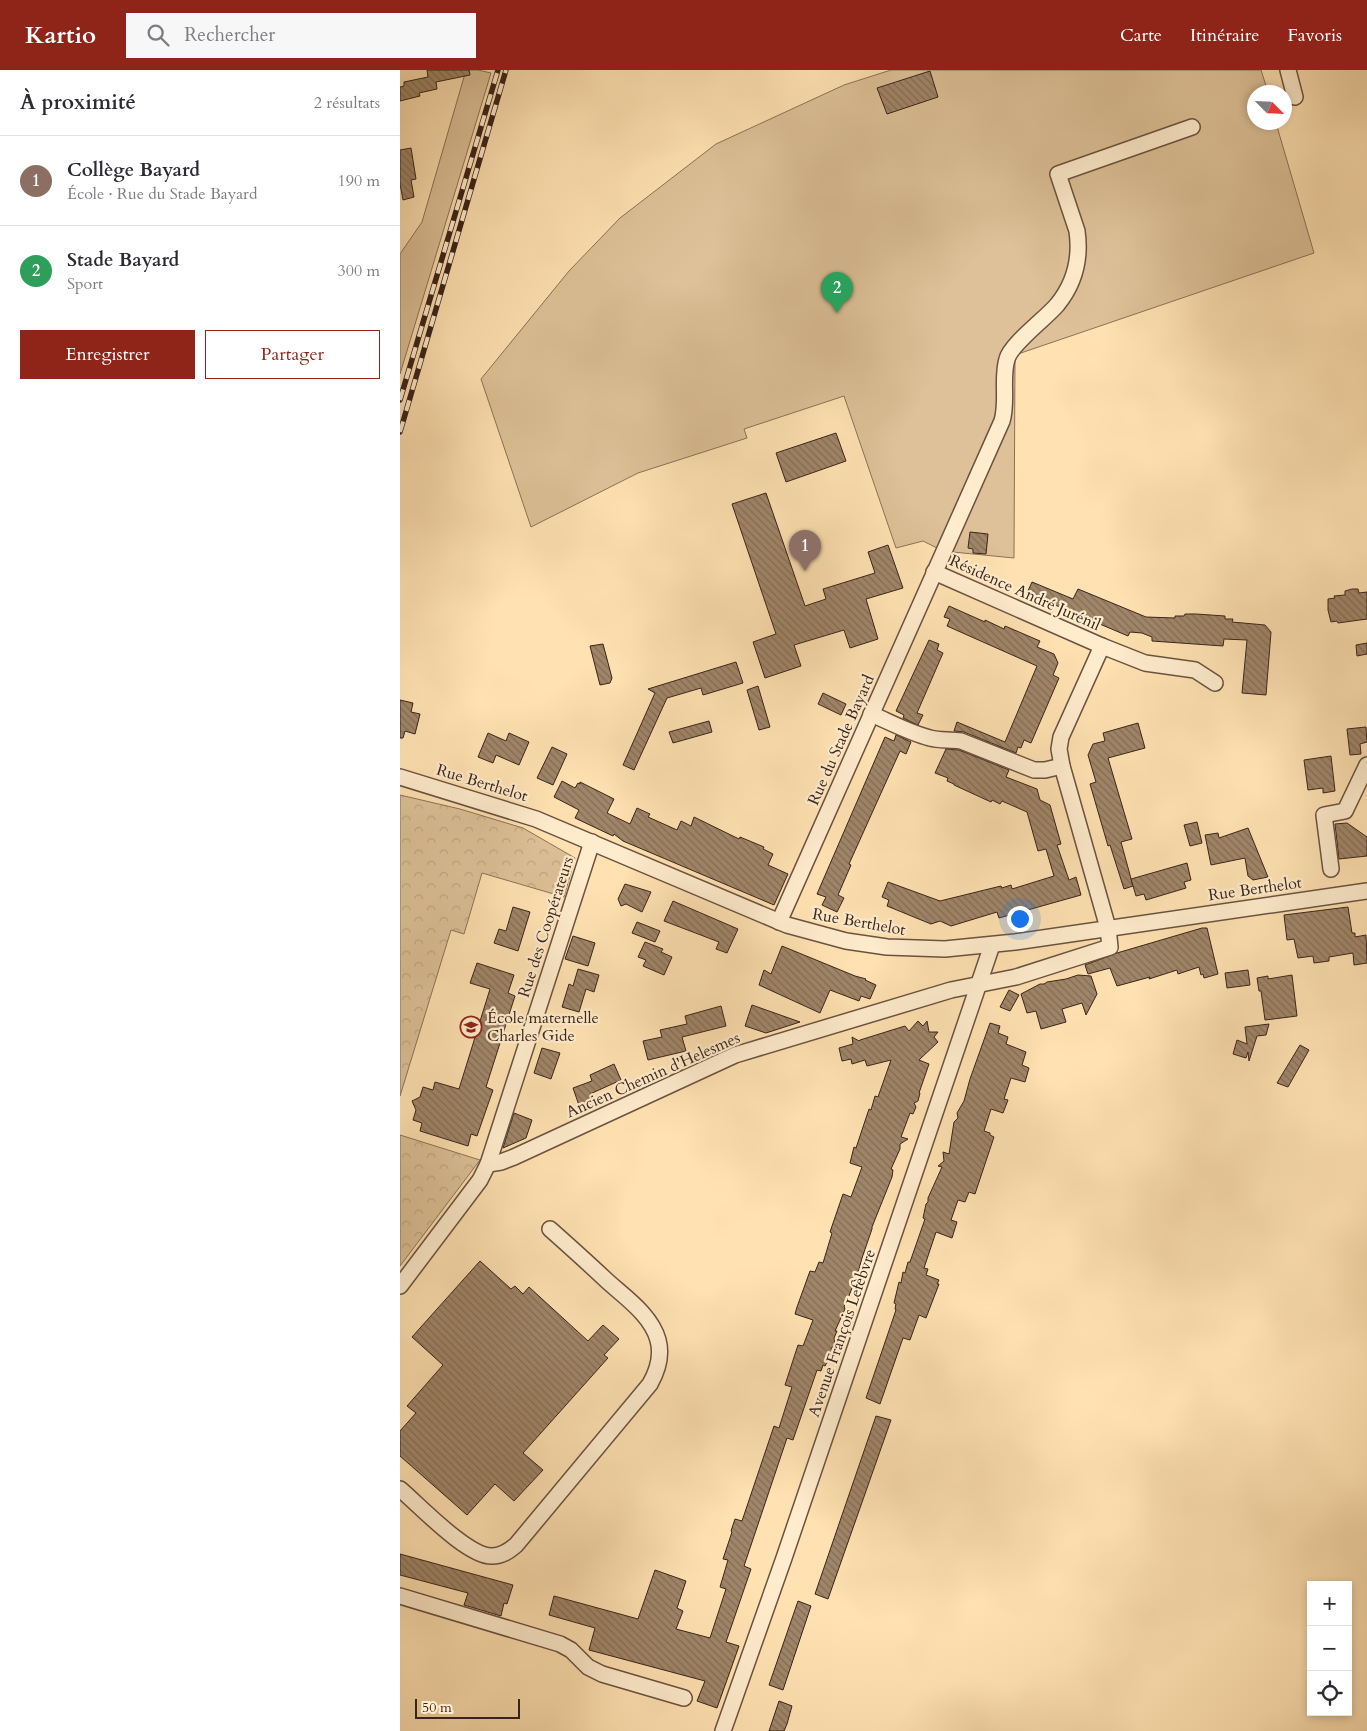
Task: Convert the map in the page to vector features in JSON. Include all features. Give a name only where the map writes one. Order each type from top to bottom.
[{"type":"street","points":[[1288,70],[1294,97]]},
{"type":"street","name":"Rue du Stade Bayard","points":[[780,922],[1002,421],[1005,406],[1006,366],[1010,352],[1057,305],[1068,288],[1076,269],[1079,250],[1077,231],[1058,174],[1192,127]]},
{"type":"street","name":"Résidence André Jurénil","points":[[934,572],[1102,646],[1146,663],[1195,670],[1215,683]]},
{"type":"street","name":"Résidence André Jurénil","points":[[1102,646],[1061,737],[1059,749],[1062,766],[1108,928]]},
{"type":"street","points":[[871,714],[925,737],[961,741],[1034,770],[1045,770],[1062,766]]},
{"type":"street","points":[[1331,869],[1324,815],[1345,810],[1367,765]]},
{"type":"street","name":"Rue Berthelot","points":[[400,777],[524,814],[780,922],[832,937],[887,947],[945,949],[992,945],[1367,891]]},
{"type":"street","name":"Rue des Coopérateurs","points":[[400,1286],[480,1180],[488,1164],[592,842]]},
{"type":"street","name":"Ancien Chemin d'Helesmes","points":[[488,1164],[514,1157],[735,1055],[951,990],[1016,976],[1105,950],[1110,947],[1108,928]]},
{"type":"street","name":"Avenue François Lefèbvre","points":[[723,1731],[779,1574],[992,945]]},
{"type":"street","points":[[400,1489],[465,1546],[478,1554],[487,1556],[499,1555],[516,1545],[650,1384],[656,1371],[659,1356],[658,1341],[652,1328],[638,1309],[550,1229]]},
{"type":"street","points":[[400,1596],[560,1644],[572,1650],[588,1667],[602,1674],[684,1698]]},
{"type":"green space","points":[[466,70],[491,73],[400,374],[400,254],[422,222]]},
{"type":"green space","points":[[891,70],[1261,70],[1266,85],[1247,85],[1247,130],[1278,130],[1314,253],[1015,355],[1014,558],[953,552],[937,548],[923,541],[896,548],[844,396],[744,429],[747,438],[638,473],[531,527],[481,379],[569,271],[620,218],[716,144],[844,85]]},
{"type":"green space","points":[[400,795],[460,809],[523,828],[575,858],[564,897],[482,873],[464,934],[451,930],[400,1096]]},
{"type":"green space","points":[[400,1135],[480,1160],[400,1266]]},
{"type":"building","points":[[427,70],[469,70],[470,75],[436,82],[437,89],[419,93],[420,96],[400,101],[400,87],[404,86],[404,82],[428,77]]},
{"type":"building","points":[[930,71],[938,97],[887,114],[877,88]]},
{"type":"building","points":[[411,148],[416,179],[411,180],[414,197],[403,200],[400,184],[400,150]]},
{"type":"building","points":[[836,433],[846,461],[786,482],[776,453]]},
{"type":"building","points":[[766,493],[805,606],[826,599],[823,589],[875,573],[868,552],[888,545],[903,588],[866,599],[878,639],[850,648],[844,630],[794,645],[801,666],[765,678],[753,642],[776,634],[732,504]]},
{"type":"building","points":[[970,532],[988,534],[986,554],[973,553],[973,549],[968,548]]},
{"type":"building","points":[[1032,582],[1073,599],[1078,589],[1146,617],[1175,618],[1175,616],[1184,616],[1185,614],[1196,614],[1225,616],[1225,619],[1233,619],[1232,622],[1265,625],[1271,632],[1266,695],[1242,693],[1247,640],[1224,639],[1223,646],[1152,641],[1152,637],[1142,633],[1130,632],[1128,636],[1027,593]]},
{"type":"building","points":[[1358,589],[1359,593],[1367,592],[1367,619],[1338,623],[1337,621],[1331,622],[1328,599],[1335,598],[1334,596],[1345,595],[1345,591]]},
{"type":"building","points":[[949,606],[985,622],[985,620],[1004,629],[1005,626],[1040,641],[1037,647],[1054,654],[1058,663],[1053,675],[1059,678],[1031,743],[1024,740],[1021,748],[1018,747],[1016,753],[964,732],[954,731],[957,722],[1005,742],[1037,666],[947,626],[950,619],[944,617]]},
{"type":"building","points":[[929,640],[939,644],[937,650],[943,653],[917,713],[923,715],[918,725],[903,718],[904,715],[896,711]]},
{"type":"building","points":[[1367,643],[1367,654],[1357,656],[1356,645]]},
{"type":"building","points":[[603,644],[612,678],[610,683],[600,685],[590,646]]},
{"type":"building","points":[[736,662],[743,683],[703,695],[701,688],[667,698],[634,770],[623,765],[655,693],[648,689]]},
{"type":"building","points":[[758,686],[770,727],[759,730],[747,690]]},
{"type":"building","points":[[823,693],[846,704],[841,715],[818,704]]},
{"type":"building","points":[[400,700],[413,703],[411,712],[420,714],[415,734],[405,731],[403,738],[400,738]]},
{"type":"building","points":[[709,721],[712,732],[673,743],[669,732]]},
{"type":"building","points":[[1138,723],[1145,748],[1108,758],[1132,839],[1121,842],[1133,886],[1124,889],[1110,845],[1108,846],[1090,784],[1096,782],[1088,755],[1093,744],[1105,741],[1103,733]]},
{"type":"building","points":[[1366,727],[1367,742],[1360,744],[1361,754],[1350,755],[1347,729]]},
{"type":"building","points":[[488,733],[506,741],[509,733],[529,742],[519,765],[496,755],[493,763],[478,757]]},
{"type":"building","points":[[896,735],[911,742],[906,754],[900,751],[849,864],[851,865],[838,895],[844,898],[837,912],[822,905],[826,897],[817,894],[885,737],[894,741]]},
{"type":"building","points":[[552,747],[567,754],[553,785],[537,778]]},
{"type":"building","points":[[946,749],[959,750],[1009,770],[1006,777],[1037,789],[1040,800],[1050,805],[1061,844],[1057,845],[1069,880],[1076,877],[1081,895],[999,918],[997,912],[951,926],[940,921],[931,924],[887,906],[889,900],[882,897],[888,882],[940,901],[1001,886],[1002,888],[1011,885],[1012,889],[1054,876],[1046,849],[1038,851],[1027,812],[1002,801],[1000,804],[992,800],[991,802],[954,785],[947,781],[948,778],[935,773]]},
{"type":"building","points":[[1331,756],[1335,791],[1323,793],[1323,788],[1308,790],[1304,760]]},
{"type":"building","points":[[562,781],[575,788],[580,782],[614,799],[607,813],[630,824],[637,808],[650,814],[648,817],[677,830],[681,821],[691,826],[694,817],[739,839],[740,837],[764,847],[763,849],[773,854],[768,865],[788,874],[774,905],[623,841],[614,834],[613,836],[575,818],[579,810],[554,797]]},
{"type":"building","points":[[1197,822],[1202,843],[1190,846],[1184,825]]},
{"type":"building","points":[[1347,823],[1367,837],[1367,856],[1339,859],[1335,824]]},
{"type":"building","points":[[1248,828],[1268,877],[1253,880],[1248,876],[1245,858],[1211,865],[1205,835],[1218,833],[1219,838]]},
{"type":"building","points":[[1187,863],[1191,880],[1184,882],[1186,888],[1146,900],[1144,894],[1136,896],[1131,879]]},
{"type":"building","points":[[625,884],[651,892],[642,912],[626,904],[621,906],[618,899]]},
{"type":"building","points":[[673,901],[738,929],[727,953],[716,949],[719,942],[664,921]]},
{"type":"building","points":[[513,907],[530,912],[518,951],[494,943],[499,929],[506,931]]},
{"type":"building","points":[[1348,907],[1352,933],[1355,933],[1355,937],[1366,935],[1367,963],[1354,965],[1353,953],[1329,957],[1329,961],[1314,963],[1313,956],[1298,958],[1294,939],[1287,940],[1284,915]]},
{"type":"building","points":[[637,922],[660,931],[655,942],[632,933]]},
{"type":"building","points":[[1207,928],[1218,974],[1204,978],[1199,967],[1178,974],[1177,970],[1117,986],[1110,968],[1088,974],[1085,965],[1117,953]]},
{"type":"building","points":[[573,936],[595,943],[588,966],[565,959]]},
{"type":"building","points":[[645,942],[663,949],[661,952],[672,957],[664,975],[643,966],[646,960],[638,957]]},
{"type":"building","points":[[782,946],[866,979],[876,985],[870,999],[861,996],[859,1001],[830,990],[820,1013],[759,985],[764,970],[771,974]]},
{"type":"building","points":[[477,963],[514,975],[508,993],[515,996],[486,1087],[493,1090],[477,1136],[471,1134],[468,1146],[420,1131],[422,1123],[413,1120],[416,1110],[412,1101],[420,1097],[423,1087],[433,1090],[435,1082],[459,1089],[490,989],[470,983]]},
{"type":"building","points":[[578,969],[599,975],[594,992],[586,989],[579,1012],[562,1007],[569,984],[573,986]]},
{"type":"building","points":[[1248,970],[1250,985],[1227,988],[1225,973]]},
{"type":"building","points":[[1078,975],[1091,976],[1097,994],[1086,1015],[1082,1003],[1062,1009],[1066,1022],[1041,1029],[1036,1011],[1027,1013],[1021,994],[1040,984]]},
{"type":"building","points":[[1292,975],[1297,1016],[1265,1020],[1257,978],[1268,976],[1268,979]]},
{"type":"building","points":[[1009,990],[1019,995],[1010,1011],[1000,1007]]},
{"type":"building","points":[[752,1005],[800,1022],[766,1033],[745,1026]]},
{"type":"building","points":[[721,1006],[726,1026],[682,1037],[686,1051],[648,1060],[643,1041],[662,1037],[660,1030],[687,1024],[685,1016]]},
{"type":"building","points":[[918,1021],[923,1026],[927,1021],[929,1032],[938,1032],[934,1037],[938,1042],[919,1060],[929,1064],[918,1101],[914,1103],[916,1107],[913,1114],[910,1113],[901,1137],[908,1139],[900,1144],[900,1149],[891,1169],[893,1170],[892,1177],[872,1227],[859,1269],[844,1306],[845,1309],[835,1331],[837,1331],[834,1338],[835,1346],[831,1348],[832,1353],[825,1366],[823,1365],[821,1371],[817,1370],[793,1440],[787,1438],[744,1566],[751,1569],[726,1642],[739,1646],[717,1708],[697,1701],[705,1681],[589,1650],[595,1628],[549,1615],[554,1596],[638,1619],[655,1570],[686,1581],[677,1608],[683,1611],[676,1629],[710,1638],[726,1589],[720,1587],[728,1560],[723,1559],[731,1531],[735,1519],[742,1521],[774,1426],[779,1428],[792,1387],[785,1385],[798,1345],[803,1346],[813,1320],[795,1314],[797,1307],[810,1271],[815,1272],[819,1262],[823,1263],[832,1233],[830,1232],[843,1194],[851,1197],[862,1167],[850,1163],[854,1147],[856,1148],[875,1096],[878,1097],[891,1060],[867,1066],[865,1060],[852,1064],[851,1059],[842,1061],[839,1048],[853,1044],[852,1037],[859,1041],[905,1026],[909,1031]]},
{"type":"building","points":[[990,1023],[1000,1026],[998,1033],[1008,1037],[1006,1044],[1026,1052],[1022,1065],[1029,1068],[1025,1082],[1011,1078],[1004,1099],[1008,1100],[1003,1113],[991,1109],[984,1131],[994,1137],[975,1194],[969,1192],[965,1202],[958,1200],[951,1220],[957,1222],[952,1238],[936,1232],[924,1268],[928,1269],[926,1275],[939,1280],[937,1284],[939,1284],[926,1318],[919,1315],[910,1340],[903,1338],[880,1404],[866,1398],[896,1310],[896,1304],[894,1303],[899,1282],[901,1283],[903,1272],[905,1273],[908,1262],[910,1262],[925,1219],[923,1218],[926,1204],[942,1167],[938,1166],[944,1161],[943,1152],[949,1154],[954,1122],[958,1118],[957,1113],[964,1101]]},
{"type":"building","points":[[1269,1024],[1266,1035],[1257,1036],[1249,1061],[1248,1052],[1246,1058],[1233,1054],[1237,1040],[1247,1044],[1245,1027]]},
{"type":"building","points":[[1300,1045],[1309,1050],[1288,1087],[1277,1083]]},
{"type":"building","points":[[542,1048],[560,1053],[551,1079],[534,1073]]},
{"type":"building","points":[[614,1064],[621,1080],[590,1094],[594,1106],[581,1111],[573,1088],[592,1081],[590,1075]]},
{"type":"building","points":[[514,1113],[532,1120],[526,1138],[503,1148]]},
{"type":"building","points":[[480,1261],[511,1289],[515,1286],[523,1294],[529,1287],[588,1341],[603,1325],[619,1339],[604,1355],[608,1358],[523,1453],[543,1470],[514,1501],[495,1484],[467,1515],[400,1456],[400,1431],[416,1413],[407,1406],[443,1365],[412,1337]]},
{"type":"building","points":[[876,1416],[891,1420],[828,1599],[815,1594]]},
{"type":"building","points":[[400,1554],[513,1585],[507,1604],[504,1603],[501,1616],[464,1605],[468,1593],[400,1575]]},
{"type":"building","points":[[798,1601],[811,1606],[783,1690],[769,1685]]},
{"type":"building","points":[[779,1701],[792,1706],[787,1724],[784,1731],[769,1731]]},
{"type":"railway","points":[[400,400],[498,70]]},
{"type":"railway","points":[[400,432],[506,70]]},
{"type":"place","name":"Stade Bayard","points":[[837,313]]},
{"type":"place","name":"Collège Bayard","points":[[805,571]]},
{"type":"place","name":"École maternelle Charles Gide","points":[[471,1027]]}]
